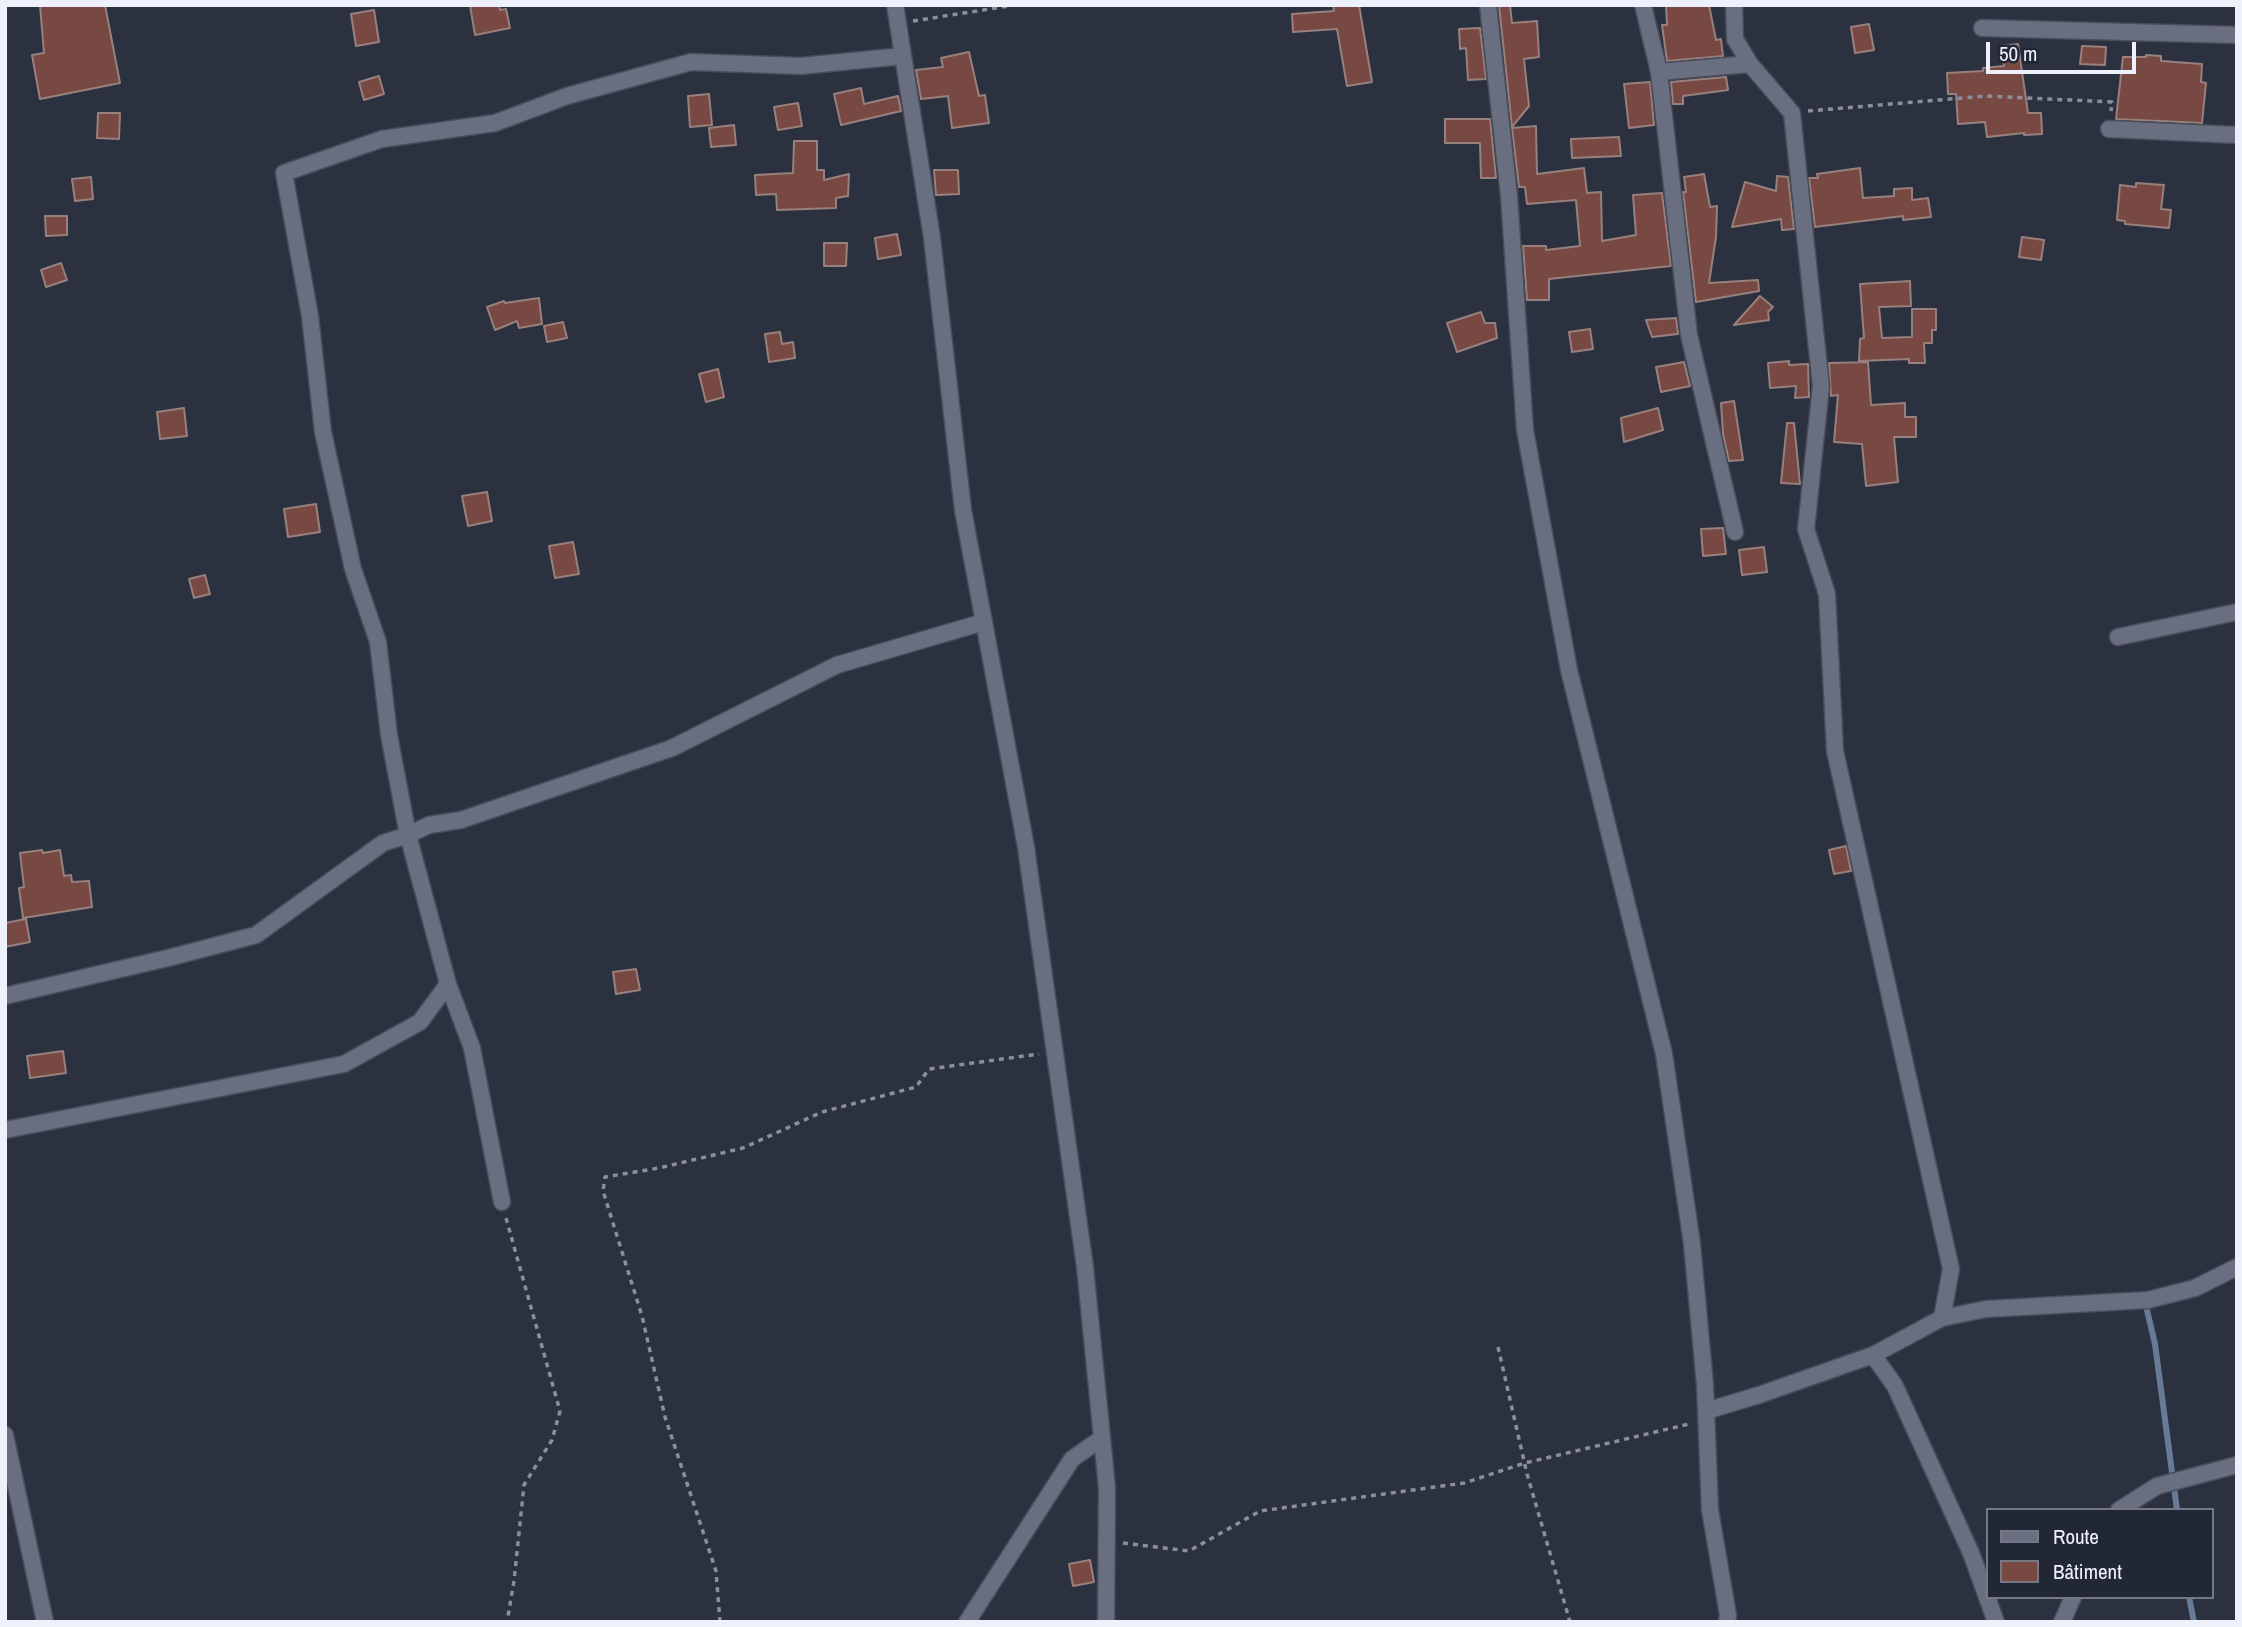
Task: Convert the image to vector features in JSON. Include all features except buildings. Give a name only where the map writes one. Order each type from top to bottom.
[{"type":"street","points":[[895,5],[932,238],[963,510],[1026,847],[1085,1267],[1107,1488],[1106,1622]]},
{"type":"street","points":[[1488,5],[1509,195],[1525,430],[1569,670],[1664,1054],[1692,1244],[1706,1415],[1710,1510],[1728,1620]]},
{"type":"street","points":[[1643,5],[1658,72],[1689,335],[1735,532]]},
{"type":"street","points":[[1734,5],[1735,39],[1751,64],[1792,113],[1821,386],[1806,528],[1827,594],[1835,751],[1951,1269],[1942,1318]]},
{"type":"street","points":[[1982,27],[2237,34]]},
{"type":"street","points":[[502,1202],[472,1048],[448,984],[408,835],[389,735],[378,642],[353,569],[323,432],[310,316],[284,173],[382,139],[495,123],[567,96],[691,62],[801,66],[903,56]]},
{"type":"street","points":[[1658,72],[1751,64]]},
{"type":"street","points":[[2109,128],[2237,135]]},
{"type":"street","points":[[2118,637],[2237,612]]},
{"type":"street","points":[[5,996],[256,935],[383,843],[429,825],[461,820],[673,748],[836,666],[984,622]]},
{"type":"street","points":[[5,1130],[344,1064],[420,1022],[448,984]]},
{"type":"street","points":[[1706,1415],[1873,1354],[1942,1318],[1986,1309],[2148,1300],[2195,1288],[2237,1267]]},
{"type":"street","points":[[1873,1354],[1895,1386],[1971,1553],[1986,1594]]},
{"type":"street","points":[[5,1435],[45,1622]]},
{"type":"street","points":[[967,1622],[1072,1459],[1102,1438]]},
{"type":"street","points":[[2122,1508],[2157,1486],[2237,1465]]},
{"type":"street","points":[[1988,1599],[1996,1622]]},
{"type":"street","points":[[2063,1622],[2072,1599]]},
{"type":"path","points":[[898,24],[1015,5]]},
{"type":"path","points":[[1792,113],[1835,107],[1986,96],[2112,102],[2109,128]]},
{"type":"path","points":[[720,1622],[716,1571],[665,1417],[642,1316],[603,1191],[605,1177],[659,1168],[743,1148],[822,1112],[915,1087],[929,1069],[1055,1052]]},
{"type":"path","points":[[502,1202],[560,1410],[552,1440],[524,1485],[507,1622]]},
{"type":"path","points":[[1498,1347],[1525,1463],[1570,1622]]},
{"type":"path","points":[[1107,1542],[1189,1551],[1259,1511],[1464,1483],[1525,1463],[1706,1415]]},
{"type":"waterway","points":[[2147,1310],[2155,1344],[2177,1508]]},
{"type":"waterway","points":[[2189,1599],[2194,1622]]}]
